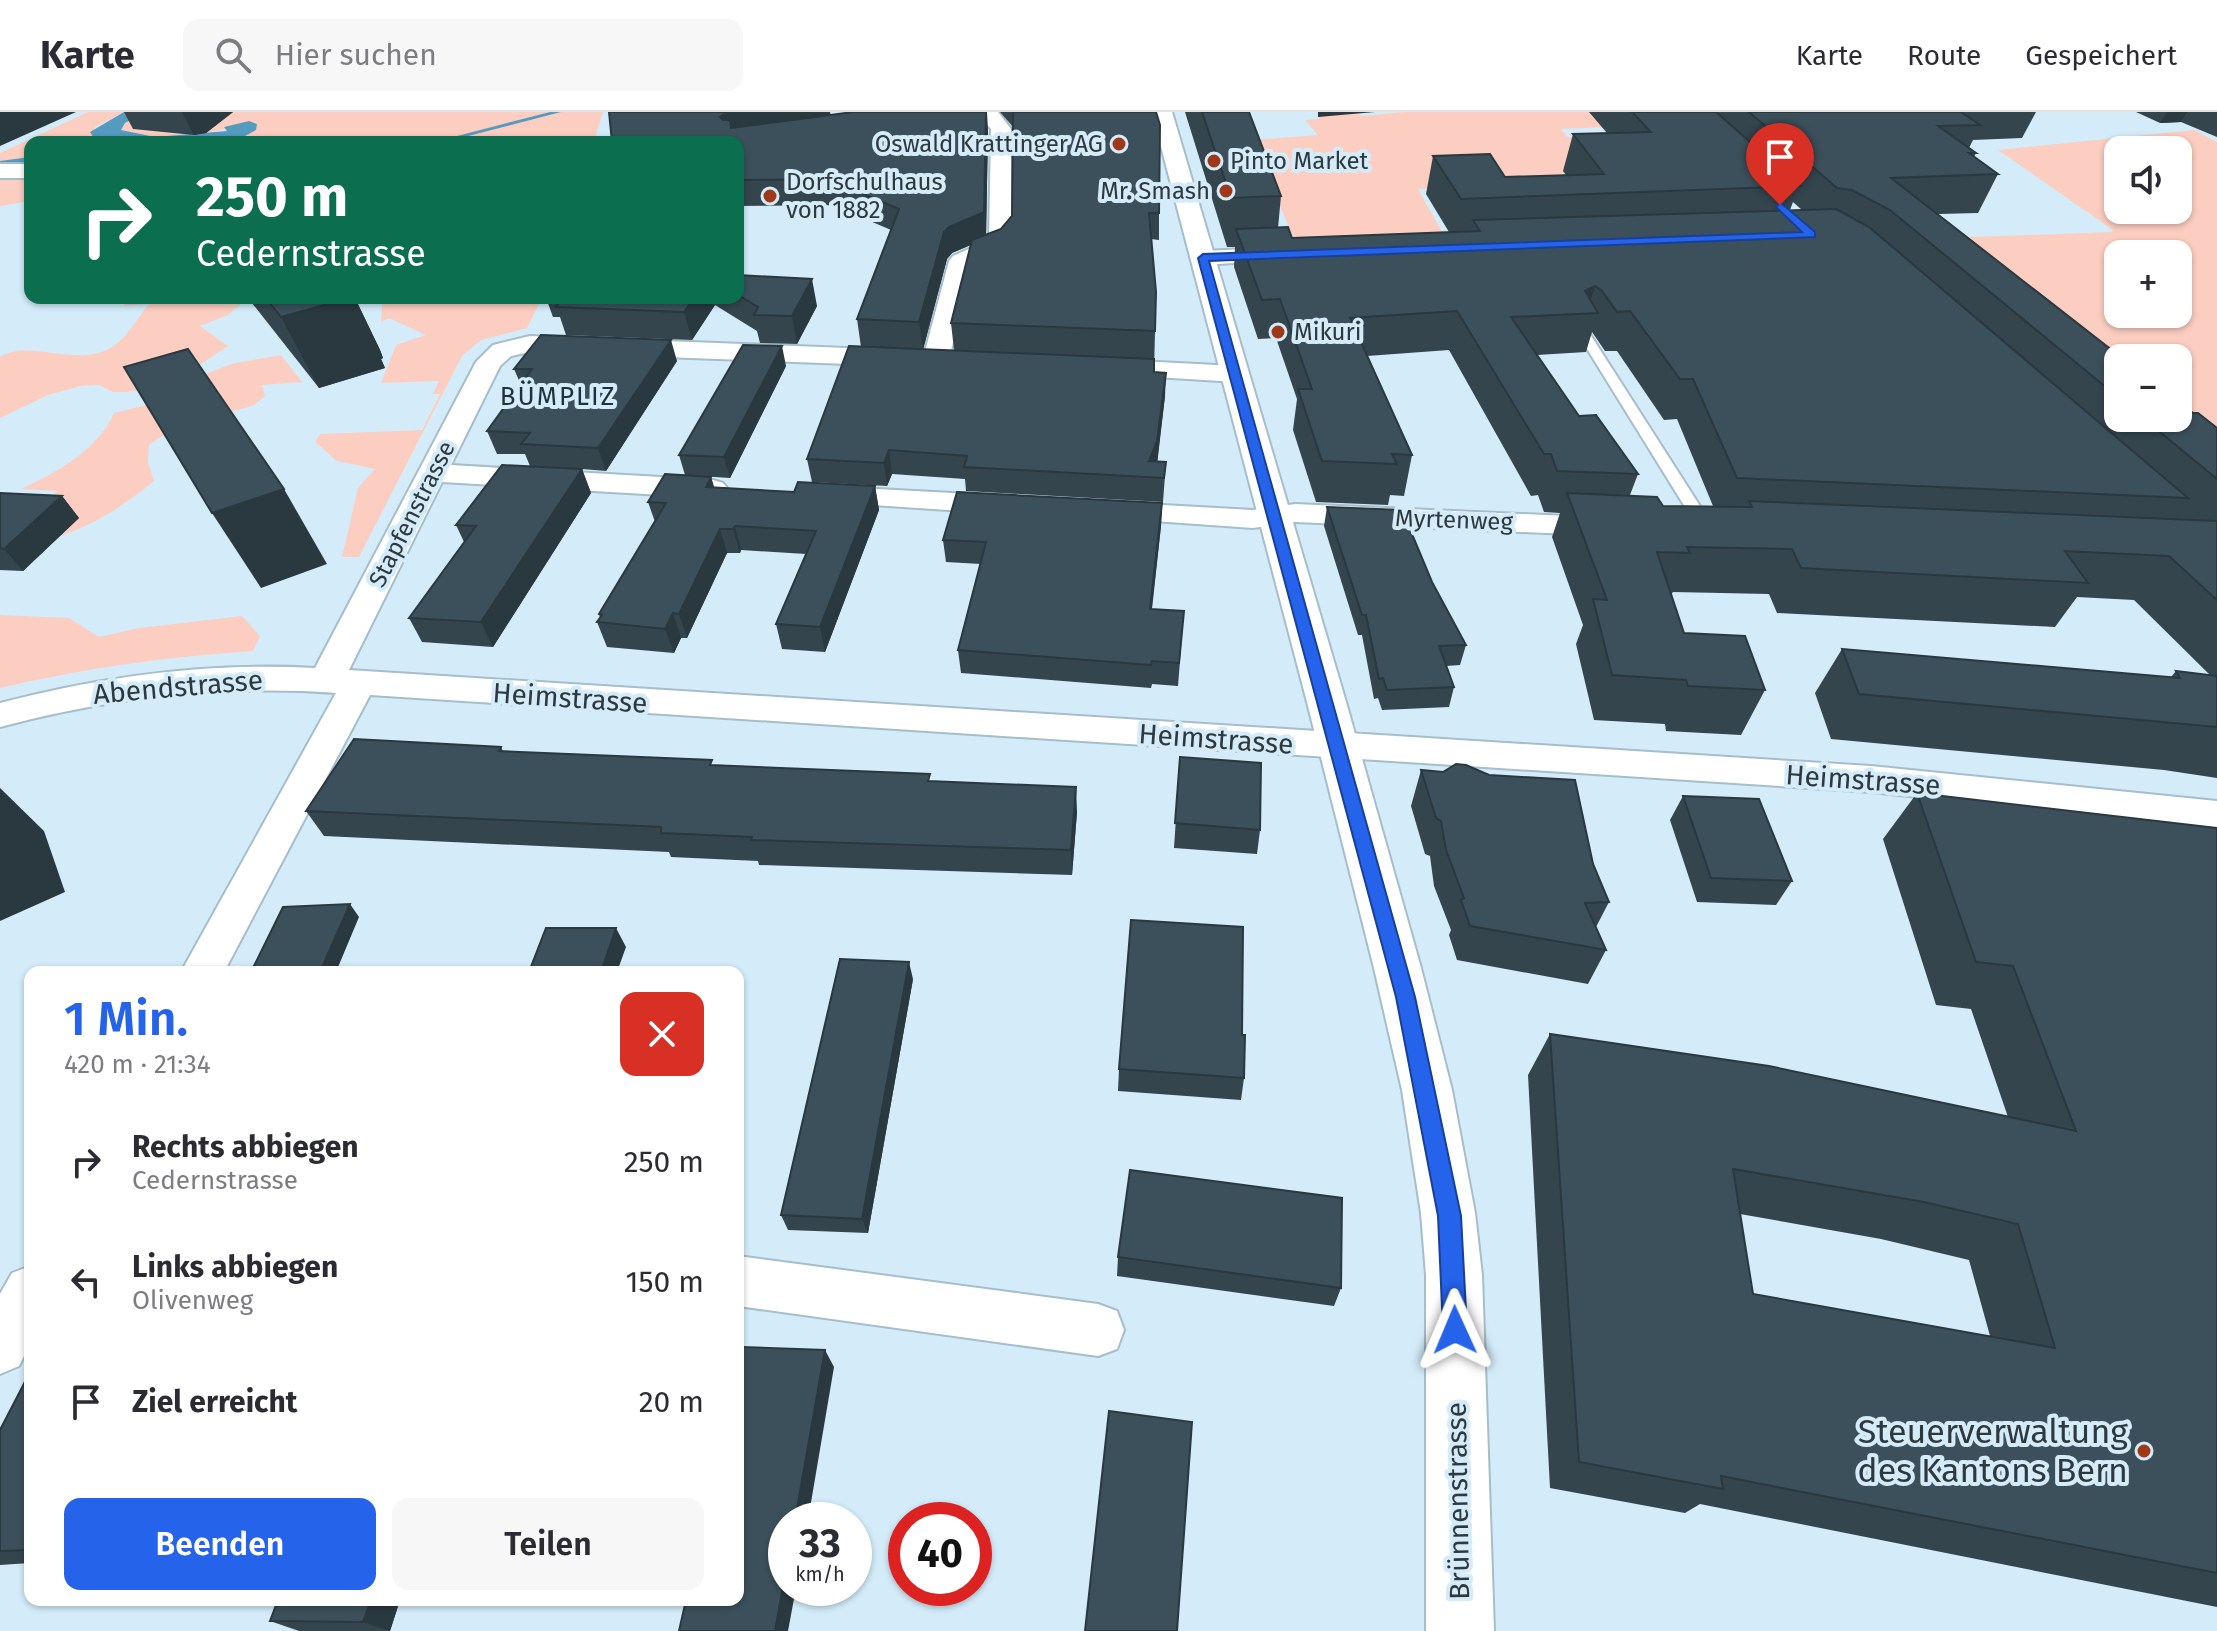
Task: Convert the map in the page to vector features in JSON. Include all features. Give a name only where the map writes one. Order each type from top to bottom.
[{"type":"street","points":[[967,361],[936,359],[961,261],[994,248],[1000,242],[1001,129],[986,112]]},
{"type":"street","name":"Brünnenstrasse","points":[[1162,112],[1406,997],[1450,1216],[1460,1631]]},
{"type":"street","points":[[1203,258],[1305,254]]},
{"type":"street","name":"Stapfenstrasse","points":[[205,966],[342,683],[433,473],[489,362],[502,350],[530,344],[936,359]]},
{"type":"street","points":[[1076,366],[1236,374]]},
{"type":"street","points":[[433,473],[748,491]]},
{"type":"street","points":[[795,493],[1032,507]]},
{"type":"street","name":"Myrtenweg","points":[[1079,509],[1253,519],[1295,513],[1645,528]]},
{"type":"street","points":[[1676,530],[1740,533]]},
{"type":"street","name":"Abendstrasse","points":[[0,715],[73,698],[162,684],[262,678],[342,683]]},
{"type":"street","name":"Heimstrasse","points":[[342,683],[1871,779],[2217,815]]},
{"type":"street","points":[[744,1282],[1098,1330]]},
{"type":"street","points":[[0,1347],[24,1302]]},
{"type":"lane","points":[[1582,331],[1708,531]]},
{"type":"shaded area","points":[[88,112],[124,112],[95,127],[94,136],[36,136]]},
{"type":"shaded area","points":[[146,112],[603,112],[596,136],[241,136],[227,129],[189,136],[150,136],[121,130],[125,123]]},
{"type":"shaded area","points":[[1357,112],[1361,116],[1404,112],[1626,112],[1624,126],[1561,129],[1567,137],[1592,136],[1563,171],[1574,185],[1418,189],[1446,239],[1296,244],[1252,140],[1318,135],[1305,120],[1319,119],[1318,114]]},
{"type":"shaded area","points":[[2194,130],[2217,142],[2217,456],[2192,432],[2192,344],[2104,344],[2104,348],[1946,238],[2113,230],[2104,224],[2192,224],[2192,136],[2135,136]]},
{"type":"shaded area","points":[[2104,139],[2104,224],[1998,150]]},
{"type":"shaded area","points":[[24,142],[24,165],[0,165],[0,153]]},
{"type":"shaded area","points":[[0,178],[24,178],[24,202],[0,206]]},
{"type":"shaded area","points":[[149,304],[241,304],[228,315],[200,326],[228,346],[169,385],[126,392],[113,392],[99,385],[80,386],[48,395],[0,418],[0,357],[25,351],[69,355],[98,353],[112,347]]},
{"type":"shaded area","points":[[382,304],[539,304],[527,328],[481,340],[462,356],[359,557],[342,557],[358,488],[375,469],[337,461],[315,442],[320,434],[422,430],[440,394],[433,394],[439,381],[381,383],[396,345],[426,335],[389,318],[381,322]]},
{"type":"shaded area","points":[[281,355],[302,382],[262,385],[265,396],[254,405],[168,432],[149,445],[148,463],[154,481],[120,506],[65,534],[45,540],[3,544],[57,491],[21,489],[75,459],[97,439],[114,413],[154,403],[231,364]]},
{"type":"shaded area","points":[[0,615],[69,618],[99,637],[139,628],[242,616],[260,636],[253,651],[125,664],[0,688]]},
{"type":"water","points":[[124,112],[146,112],[125,123],[121,130],[150,136],[93,136],[90,132]]},
{"type":"water","points":[[249,121],[257,124],[256,130],[245,136],[167,136],[227,131],[224,127]]},
{"type":"building","points":[[609,112],[728,112],[720,117],[730,120],[731,128],[853,112],[986,112],[984,212],[944,232],[919,322],[857,319],[899,209],[859,192],[864,179],[744,180],[744,136],[611,136]]},
{"type":"building","points":[[1013,112],[1156,112],[1160,125],[1159,213],[1149,213],[1156,292],[1155,331],[951,323],[972,240],[1001,229],[1012,216]]},
{"type":"building","points":[[1202,112],[1249,112],[1281,196],[1231,198]]},
{"type":"building","points":[[1632,112],[1716,112],[1800,186],[1461,199],[1433,156],[1490,154],[1505,177],[1604,174],[1573,134],[1651,132]]},
{"type":"building","points":[[1749,112],[1961,112],[1980,125],[1938,126],[1976,153],[1969,153],[1998,174],[1891,178],[2104,344],[2104,386],[1890,210],[1852,190],[1837,188]]},
{"type":"building","points":[[1836,209],[1869,227],[2104,427],[2104,432],[2110,432],[2188,498],[1737,478],[1693,379],[1680,379],[1630,311],[1617,312],[1595,286],[1585,291],[1598,313],[1511,317],[1579,416],[1596,415],[1638,474],[1557,471],[1551,454],[1544,454],[1457,311],[1350,318],[1412,455],[1392,454],[1397,464],[1322,461],[1298,389],[1312,389],[1280,299],[1262,300],[1236,229],[1288,227],[1292,238],[1480,231],[1473,220]]},
{"type":"building","points":[[744,275],[812,279],[792,316],[754,315],[758,307],[744,299]]},
{"type":"building","points":[[271,304],[328,304],[281,317]]},
{"type":"building","points":[[558,304],[690,304],[684,312],[556,307]]},
{"type":"building","points":[[541,335],[671,340],[598,448],[521,444],[530,433],[487,431],[532,369],[514,369]]},
{"type":"building","points":[[743,345],[782,346],[724,457],[679,455]]},
{"type":"building","points":[[849,346],[1154,359],[1154,372],[1166,373],[1157,441],[1149,461],[1166,462],[1164,478],[964,467],[967,456],[889,450],[884,463],[807,459]]},
{"type":"building","points":[[188,349],[284,489],[212,513],[124,367]]},
{"type":"building","points":[[2192,412],[2198,413],[2217,428],[2217,479],[2160,432],[2192,432]]},
{"type":"building","points":[[502,465],[582,469],[481,622],[409,618],[476,526],[456,525]]},
{"type":"building","points":[[665,474],[711,477],[706,487],[794,492],[798,482],[875,486],[820,627],[776,624],[816,531],[735,526],[733,529],[720,529],[679,614],[673,613],[665,629],[597,622],[666,503],[648,502]]},
{"type":"building","points":[[957,492],[1162,503],[1150,609],[1184,611],[1179,663],[1152,661],[1151,665],[958,650],[986,542],[943,540]]},
{"type":"building","points":[[0,493],[62,496],[4,549],[0,548]]},
{"type":"building","points":[[1567,493],[1657,497],[1663,506],[1752,507],[1749,501],[2217,521],[2217,600],[2169,556],[2065,551],[2088,583],[1801,568],[1792,549],[1687,547],[1690,553],[1657,552],[1684,633],[1745,636],[1765,690],[1688,686],[1686,680],[1612,675],[1593,599],[1607,600]]},
{"type":"building","points":[[1327,507],[1402,510],[1432,582],[1466,645],[1439,646],[1454,687],[1387,690],[1383,678],[1379,679],[1366,615],[1362,615]]},
{"type":"building","points":[[1842,649],[2180,678],[2176,671],[2217,676],[2217,727],[1859,694]]},
{"type":"building","points":[[354,739],[501,747],[499,751],[712,760],[710,765],[930,774],[928,781],[1076,787],[1071,850],[751,840],[752,837],[661,833],[661,827],[306,811]]},
{"type":"building","points":[[1180,757],[1261,763],[1260,830],[1175,823]]},
{"type":"building","points":[[1456,764],[1489,775],[1575,780],[1593,864],[1609,902],[1585,903],[1606,950],[1470,926],[1461,900],[1464,898],[1446,850],[1441,821],[1436,818],[1421,770],[1443,772]]},
{"type":"building","points":[[1917,793],[2217,828],[2217,1573],[1721,1476],[1723,1489],[1579,1462],[1550,1034],[1769,1066],[2076,1131],[2013,966],[1976,962]],"holes":[[[1733,1169],[1924,1202],[2018,1224],[2055,1348],[1753,1294]]]},
{"type":"building","points":[[1683,796],[1759,799],[1792,881],[1711,878]]},
{"type":"building","points":[[350,904],[323,966],[254,966],[283,907]]},
{"type":"building","points":[[1131,920],[1243,927],[1244,1078],[1119,1069]]},
{"type":"building","points":[[546,928],[616,928],[603,966],[531,966]]},
{"type":"building","points":[[840,959],[909,962],[862,1219],[781,1215]]},
{"type":"building","points":[[1130,1170],[1342,1198],[1341,1288],[1118,1257]]},
{"type":"building","points":[[744,1347],[825,1350],[798,1502],[768,1502],[768,1606],[779,1606],[775,1631],[679,1631],[685,1606],[744,1606]]},
{"type":"building","points":[[24,1384],[24,1550],[0,1551],[0,1430]]},
{"type":"building","points":[[1109,1411],[1192,1422],[1177,1631],[1085,1631]]},
{"type":"building","points":[[276,1606],[369,1606],[363,1622],[270,1621]]},
{"type":"waterway","points":[[461,136],[558,112]]},
{"type":"waterway","points":[[0,163],[24,160]]},
{"type":"place","name":"Oswald Krattinger AG","points":[[1119,144]]},
{"type":"place","name":"Pinto Market","points":[[1214,161]]},
{"type":"place","name":"Mr. Smash","points":[[1226,191]]},
{"type":"place","name":"Dorfschulhaus von 1882","points":[[770,196]]},
{"type":"place","name":"Mikuri","points":[[1278,332]]},
{"type":"place","name":"Steuerverwaltung des Kantons Bern","points":[[2144,1451]]},
{"type":"district","name":"BÜMPLIZ","points":[[558,396]]},
{"type":"route","points":[[1455,1330],[1450,1216],[1406,997],[1203,258],[1811,235],[1780,205]]}]
